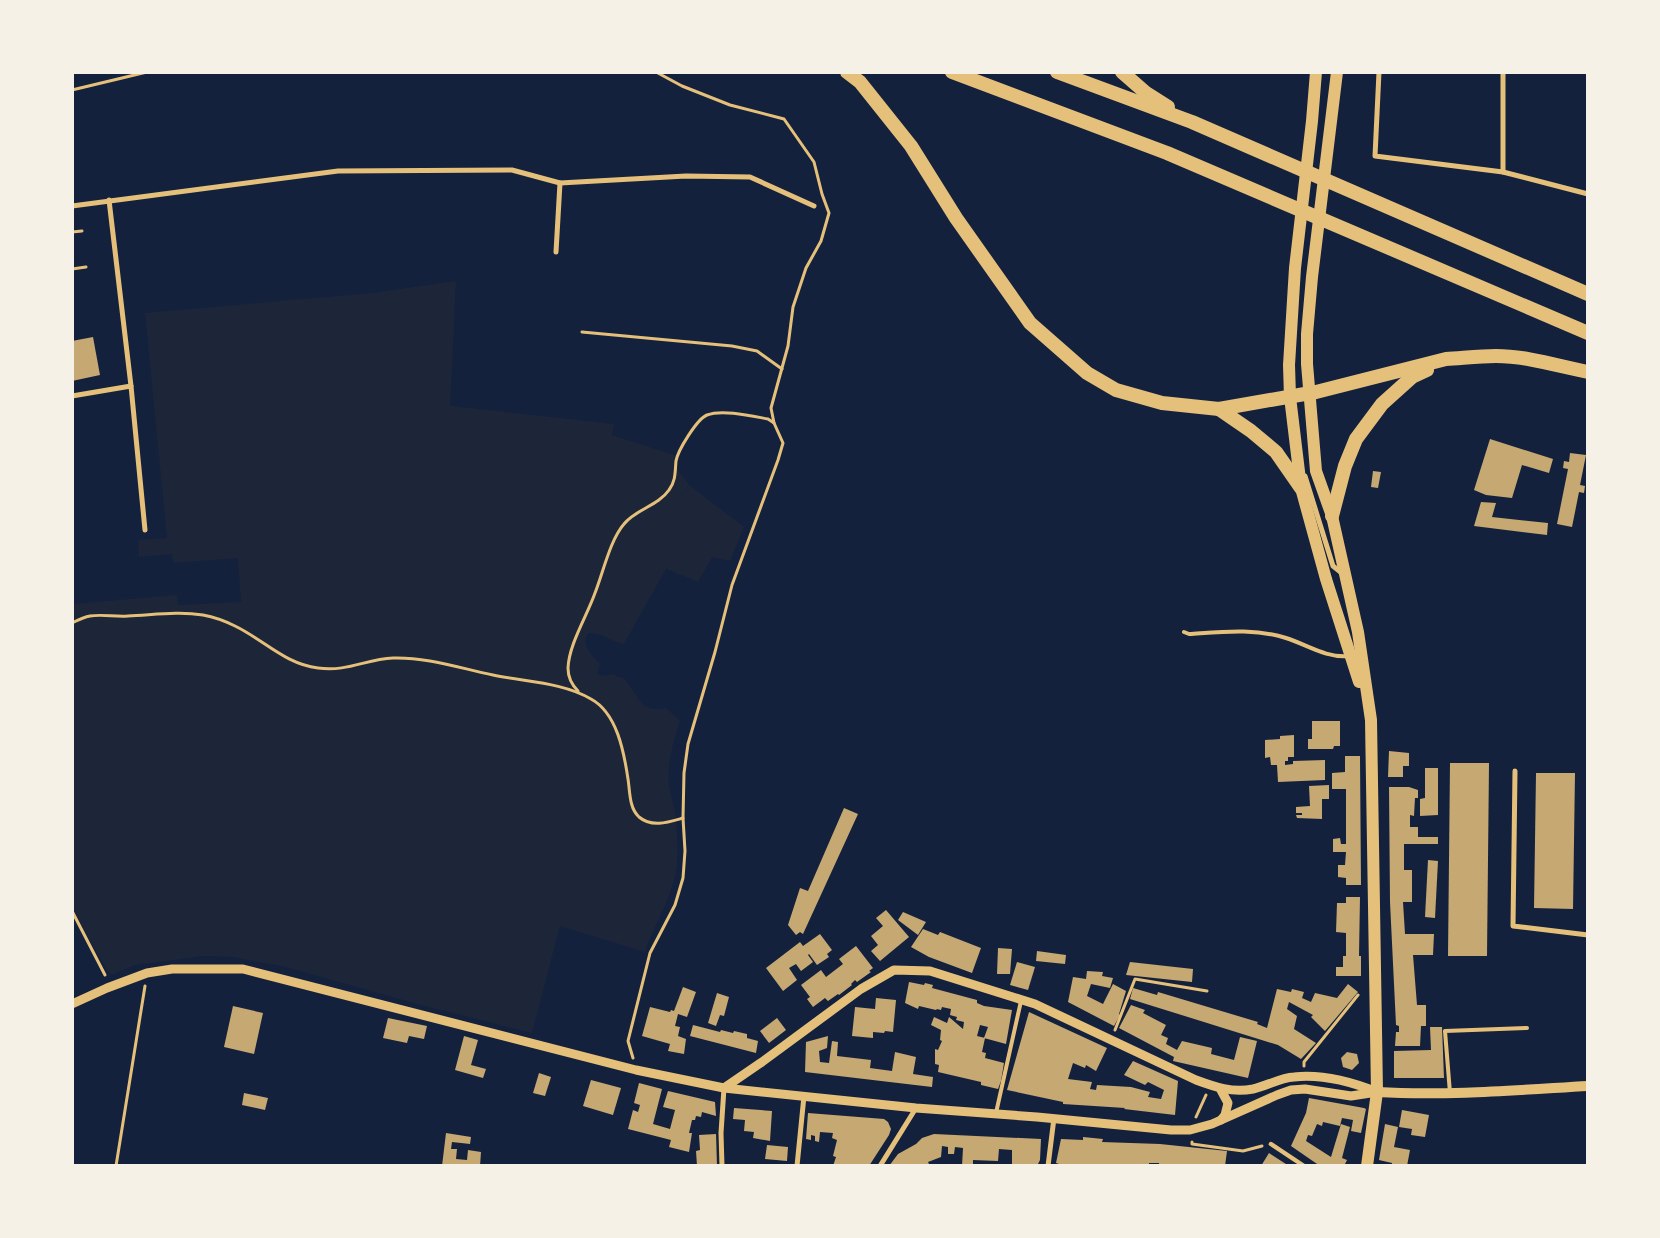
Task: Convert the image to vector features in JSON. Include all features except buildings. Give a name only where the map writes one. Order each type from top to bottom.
[{"type":"highway","points":[[847,72],[860,82],[911,146],[956,218],[1030,323],[1087,373],[1116,390],[1162,403],[1219,409],[1290,397],[1446,360],[1497,356],[1531,359],[1588,372]]},
{"type":"highway","points":[[952,72],[1167,153],[1588,333]]},
{"type":"highway","points":[[1057,72],[1192,122],[1588,294]]},
{"type":"highway","points":[[1122,72],[1146,93],[1192,122]]},
{"type":"highway","points":[[1332,516],[1345,466],[1356,439],[1382,404],[1412,377],[1446,360]]},
{"type":"highway","points":[[1219,409],[1252,431],[1276,452],[1301,488]]},
{"type":"main road","points":[[1316,72],[1295,268],[1289,365],[1290,397],[1301,488],[1326,579],[1371,720]]},
{"type":"main road","points":[[1337,72],[1312,277],[1308,334],[1308,393],[1316,471],[1332,516],[1358,632],[1371,720],[1378,1092],[1368,1166]]},
{"type":"main road","points":[[1378,1092],[1413,1094],[1450,1093],[1588,1086]]},
{"type":"street","points":[[1379,72],[1375,156],[1503,172],[1588,194]]},
{"type":"street","points":[[1503,72],[1503,172]]},
{"type":"street","points":[[72,206],[338,171],[512,170],[560,183],[686,176],[750,177],[814,206]]},
{"type":"street","points":[[556,252],[560,183]]},
{"type":"street","points":[[108,200],[131,386],[145,530]]},
{"type":"street","points":[[72,396],[131,386]]},
{"type":"street","points":[[1297,454],[1333,566],[1345,576]]},
{"type":"street","points":[[1515,771],[1513,926],[1588,936]]},
{"type":"street","points":[[72,1004],[147,973],[172,969],[243,970],[636,1070],[724,1088],[916,1108],[1054,1118],[1171,1130],[1190,1130],[1221,1121],[1291,1090],[1305,1089],[1351,1096],[1378,1092]]},
{"type":"street","points":[[724,1088],[861,989],[894,970],[930,971],[1035,1004],[1221,1090],[1239,1091],[1253,1089],[1292,1077],[1306,1076],[1353,1083],[1378,1092]]},
{"type":"street","points":[[722,1166],[721,1133],[724,1088]]},
{"type":"street","points":[[1221,1090],[1228,1103],[1221,1121]]},
{"type":"street","points":[[797,1166],[804,1096]]},
{"type":"street","points":[[880,1166],[916,1108]]},
{"type":"street","points":[[1050,1165],[1054,1118]]},
{"type":"street","points":[[1271,1144],[1304,1166]]},
{"type":"lane","points":[[1184,632],[1189,634],[1250,632],[1271,635],[1287,638],[1328,655],[1338,657],[1351,656]]},
{"type":"lane","points":[[996,1113],[1021,1000]]},
{"type":"lane","points":[[1450,1093],[1445,1031],[1527,1028]]},
{"type":"path","points":[[72,90],[147,72]]},
{"type":"path","points":[[636,1070],[628,1041],[650,954],[675,905],[683,878],[685,851],[683,818],[684,773],[688,744],[732,585],[783,443],[774,423],[771,408],[788,346],[793,307],[806,268],[821,241],[829,213],[814,162],[784,120],[730,105],[682,86],[656,72]]},
{"type":"path","points":[[72,232],[82,231]]},
{"type":"path","points":[[72,269],[86,267]]},
{"type":"path","points":[[582,332],[732,346],[757,351],[782,369]]},
{"type":"path","points":[[683,818],[669,822],[653,823],[636,814],[631,803],[625,761],[615,729],[606,712],[598,703],[576,690],[569,679],[570,655],[595,595],[616,535],[625,522],[660,500],[670,489],[676,472],[676,460],[684,443],[706,415],[720,413],[768,419],[774,423]]},
{"type":"path","points":[[72,623],[85,617],[93,616],[203,615],[236,626],[293,662],[306,666],[332,669],[389,658],[433,661],[493,676],[564,688],[591,698]]},
{"type":"path","points":[[72,911],[104,975]]},
{"type":"path","points":[[116,1166],[147,973]]},
{"type":"path","points":[[1111,1040],[1135,979],[1207,991]]},
{"type":"path","points":[[1306,1076],[1304,1062],[1358,995]]},
{"type":"shaded area","points":[[456,281],[450,406],[614,424],[612,435],[674,455],[679,472],[689,484],[681,497],[689,485],[744,527],[730,561],[712,557],[698,582],[667,569],[667,567],[624,644],[593,633],[588,633],[585,641],[588,650],[600,664],[597,674],[604,676],[614,674],[617,677],[622,677],[644,705],[657,709],[666,708],[680,721],[671,753],[669,769],[669,788],[676,818],[677,865],[668,899],[645,952],[560,926],[532,1033],[421,1005],[286,967],[233,957],[204,956],[135,965],[111,975],[73,909],[72,604],[177,595],[178,605],[241,602],[238,558],[173,563],[172,554],[139,557],[138,540],[167,538],[145,313],[372,293]]}]
